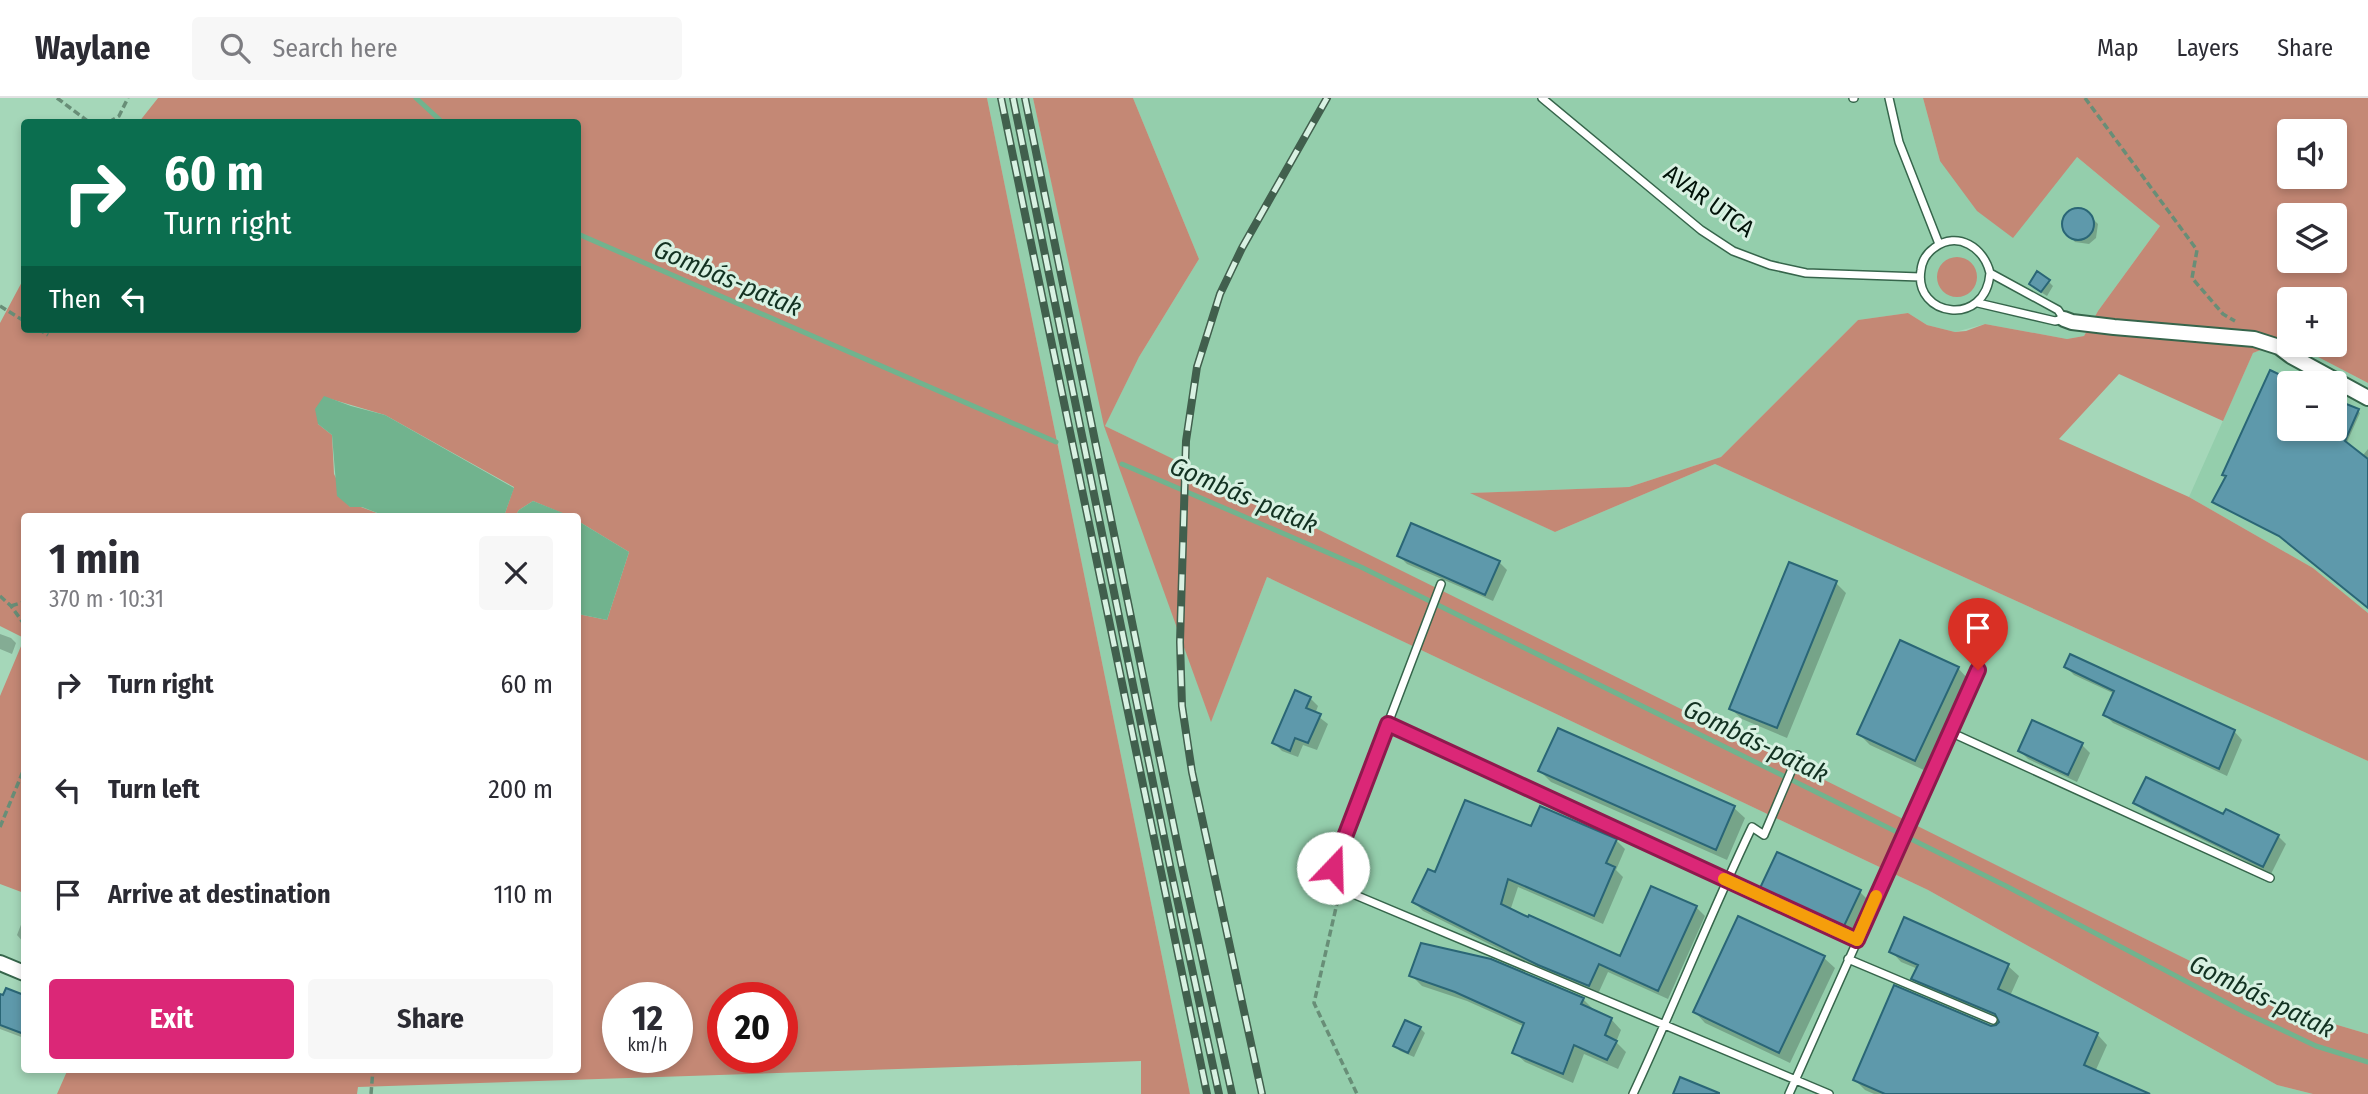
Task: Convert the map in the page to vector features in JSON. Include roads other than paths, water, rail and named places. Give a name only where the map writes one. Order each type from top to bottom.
[{"type":"street","points":[[2064,318],[2114,327],[2254,339],[2279,347],[2368,398]]},
{"type":"street","points":[[0,963],[21,972]]},
{"type":"lane","name":"AVAR UTCA","points":[[1542,98],[1702,230],[1733,251],[1770,265],[1806,273],[1920,277]]},
{"type":"lane","points":[[1889,98],[1899,142],[1939,244]]},
{"type":"lane","points":[[1962,241],[1982,252],[1990,273],[1985,295],[1978,303],[1957,311],[1946,310],[1928,298],[1920,277],[1925,258],[1939,244],[1962,241]]},
{"type":"lane","points":[[1978,303],[2055,321],[2064,318],[2058,310],[1990,273]]},
{"type":"lane","points":[[1441,584],[1333,868],[1335,881],[1341,889],[1829,1094]]},
{"type":"lane","points":[[1789,1094],[1978,670]]},
{"type":"lane","points":[[1388,724],[1857,940]]},
{"type":"lane","points":[[1950,732],[2270,878]]},
{"type":"lane","points":[[1633,1094],[1752,827],[1764,835],[1798,755]]},
{"type":"lane","points":[[1848,959],[1993,1020]]},
{"type":"waterway","name":"Gombás-patak","points":[[416,98],[439,119]]},
{"type":"waterway","name":"Gombás-patak","points":[[581,235],[1056,442]]},
{"type":"waterway","name":"Gombás-patak","points":[[1122,464],[1361,567],[2008,887],[2244,1012],[2316,1046],[2368,1062]]},
{"type":"railway","points":[[1001,98],[1207,1094]]},
{"type":"railway","points":[[1013,98],[1219,1094]]},
{"type":"railway","points":[[1025,98],[1181,862],[1232,1094]]},
{"type":"railway","points":[[1262,1094],[1192,772],[1182,706],[1180,642],[1186,441],[1197,367],[1220,294],[1242,248],[1327,98]]}]
